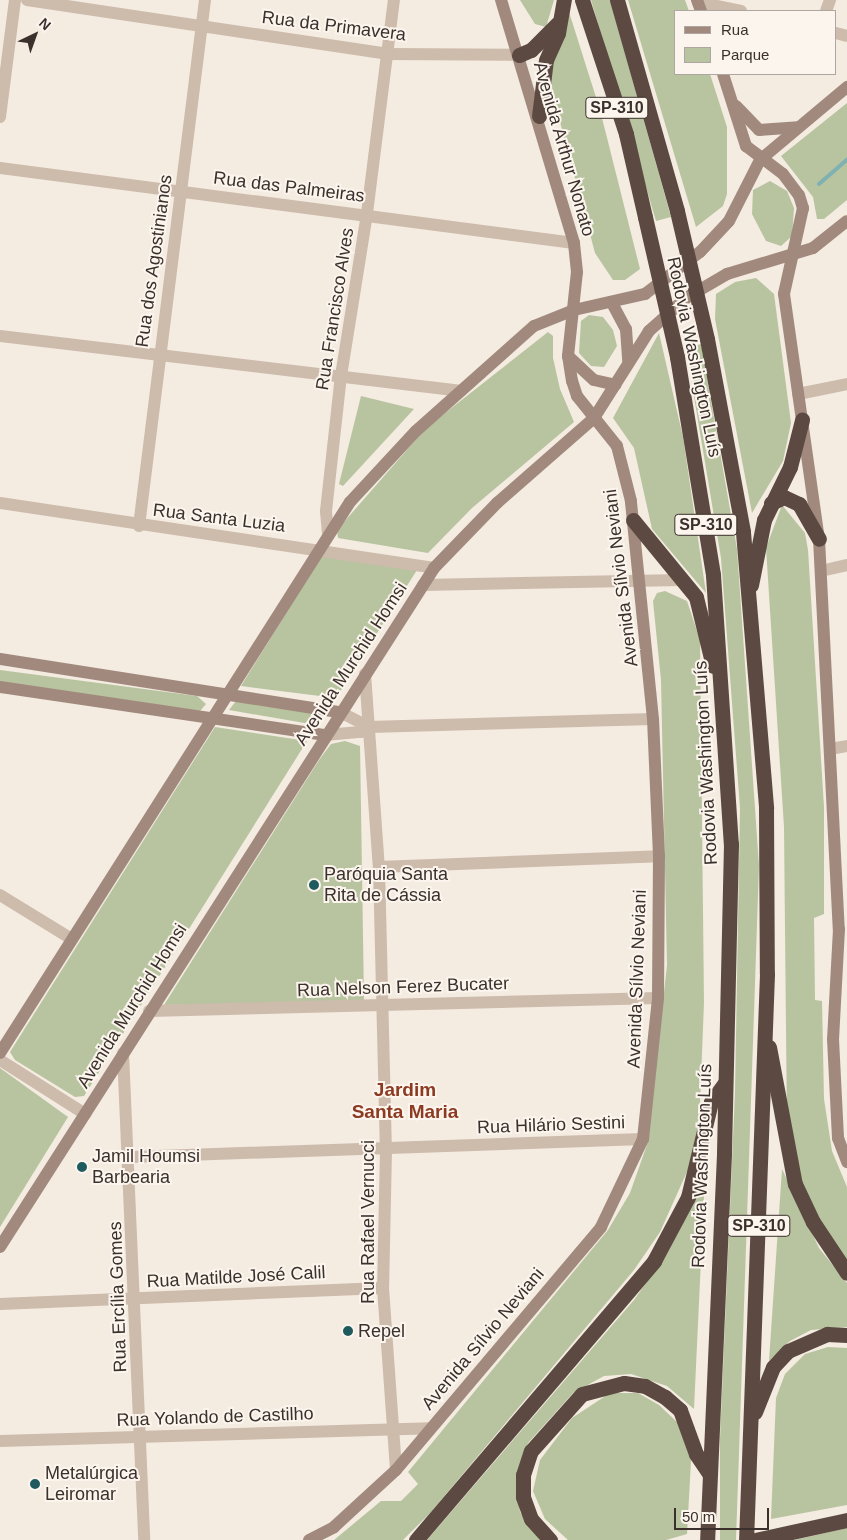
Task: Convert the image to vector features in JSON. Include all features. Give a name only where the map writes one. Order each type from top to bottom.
[{"type":"highway","name":"Rodovia Washington Luís","points":[[582,0],[626,134],[677,357],[713,574],[731,844],[725,1083],[707,1540]]},
{"type":"highway","name":"Rodovia Washington Luís","points":[[617,0],[677,211],[707,339],[724,422],[749,591],[766,808],[765,1029],[746,1540]]},
{"type":"highway","points":[[519,55],[546,37],[563,7]]},
{"type":"highway","points":[[539,116],[546,60],[563,7]]},
{"type":"highway","points":[[749,591],[770,503],[790,467],[802,420]]},
{"type":"highway","points":[[770,503],[784,497],[799,504],[819,539]]},
{"type":"highway","points":[[633,520],[696,597],[703,616],[721,696]]},
{"type":"highway","points":[[765,1029],[781,1094],[785,1144],[795,1184],[812,1222],[847,1273]]},
{"type":"highway","points":[[416,1540],[654,1261],[688,1196],[711,1102],[725,1083]]},
{"type":"highway","points":[[750,1423],[773,1367],[788,1351],[827,1334],[847,1334]]},
{"type":"highway","points":[[550,1540],[531,1519],[523,1498],[523,1475],[532,1451],[582,1394],[624,1383],[646,1386],[665,1397],[680,1410],[696,1454],[709,1473]]},
{"type":"highway","points":[[755,1540],[847,1520]]},
{"type":"main road","name":"Avenida Arthur Nonato","points":[[501,0],[539,116],[574,242],[574,310]]},
{"type":"main road","points":[[722,75],[746,146],[760,160],[783,174],[800,195],[804,221],[793,255],[784,294],[819,539],[830,749],[843,929],[833,1039],[847,1162]]},
{"type":"main road","points":[[0,1053],[70,938],[212,717],[318,547],[389,458],[460,391],[534,326],[574,310],[612,303],[645,294],[711,242],[728,221],[760,160],[798,126],[847,87]]},
{"type":"main road","points":[[732,100],[759,130],[798,126]]},
{"type":"main road","name":"Avenida Murchid Homsi","points":[[0,1247],[340,712],[434,568],[497,503],[594,418],[649,331],[686,298],[727,274],[813,248],[847,221]]},
{"type":"main road","points":[[612,303],[626,329],[628,363]]},
{"type":"main road","name":"Avenida Sílvio Neviani","points":[[309,1540],[341,1521],[396,1470],[601,1227],[644,1139],[658,998],[658,856],[654,719],[633,520],[622,457],[577,396],[568,356],[574,310]]},
{"type":"main road","points":[[568,356],[594,380],[616,385]]},
{"type":"main road","points":[[0,659],[340,712]]},
{"type":"main road","points":[[0,686],[326,735]]},
{"type":"street","points":[[0,117],[15,0]]},
{"type":"street","name":"Rua da Primavera","points":[[27,0],[387,54],[519,55]]},
{"type":"street","name":"Rua dos Agostinianos","points":[[139,526],[205,0]]},
{"type":"street","name":"Rua Francisco Alves","points":[[328,534],[326,510],[341,376],[368,213],[394,0]]},
{"type":"street","points":[[699,4],[735,10]]},
{"type":"street","name":"Rua das Palmeiras","points":[[0,168],[181,192],[368,213],[574,242]]},
{"type":"street","points":[[0,336],[159,357],[341,376],[460,391]]},
{"type":"street","points":[[798,394],[847,384]]},
{"type":"street","name":"Rua Santa Luzia","points":[[0,503],[139,526],[318,547],[434,568]]},
{"type":"street","points":[[821,571],[847,565]]},
{"type":"street","points":[[423,585],[640,578],[682,580]]},
{"type":"street","name":"Rua Rafael Vernucci","points":[[365,674],[379,867],[386,1149],[383,1288],[396,1470]]},
{"type":"street","points":[[340,712],[369,727],[654,719]]},
{"type":"street","points":[[326,735],[361,732],[369,727]]},
{"type":"street","points":[[830,749],[847,746]]},
{"type":"street","points":[[379,867],[658,856]]},
{"type":"street","points":[[0,895],[70,938]]},
{"type":"street","name":"Rua Nelson Ferez Bucater","points":[[149,1011],[658,998]]},
{"type":"street","name":"Rua Ercília Gomes","points":[[123,1053],[130,1157],[144,1540]]},
{"type":"street","points":[[0,1060],[85,1114]]},
{"type":"street","name":"Rua Hilário Sestini","points":[[130,1157],[644,1139]]},
{"type":"street","name":"Rua Matilde José Calil","points":[[0,1304],[135,1300],[383,1288]]},
{"type":"street","name":"Rua Yolando de Castilho","points":[[0,1441],[431,1428]]},
{"type":"green space","points":[[520,0],[554,0],[546,27],[535,24]]},
{"type":"green space","points":[[591,0],[610,0],[671,217],[656,221]]},
{"type":"green space","points":[[628,0],[685,0],[689,10],[674,10],[674,75],[710,75],[727,127],[727,194],[723,206],[696,227]]},
{"type":"green space","points":[[569,12],[600,110],[640,269],[625,280],[613,280],[595,253],[551,88],[549,72]]},
{"type":"green space","points":[[847,103],[847,200],[824,219],[817,219],[813,197],[781,156]]},
{"type":"green space","points":[[770,181],[787,191],[794,208],[792,236],[781,246],[766,241],[752,214],[753,190]]},
{"type":"green space","points":[[756,278],[774,294],[791,423],[783,461],[752,513],[715,319],[716,294],[735,282]]},
{"type":"green space","points":[[589,315],[603,317],[613,330],[617,346],[604,367],[591,366],[579,353],[581,321]]},
{"type":"green space","points":[[548,332],[553,336],[553,358],[560,389],[574,422],[472,508],[428,553],[338,538],[337,530],[426,428]]},
{"type":"green space","points":[[659,333],[683,437],[706,593],[652,529],[634,448],[613,418]]},
{"type":"green space","points":[[701,344],[737,549],[759,866],[736,1540],[720,1540],[720,1439],[735,1092],[740,808],[721,558],[686,349]]},
{"type":"green space","points":[[361,396],[414,409],[343,486],[339,484]]},
{"type":"green space","points":[[782,505],[805,533],[808,550],[824,807],[824,914],[814,918],[815,1000],[822,1001],[824,1099],[832,1151],[847,1187],[847,1268],[801,1185],[787,1128],[784,827],[766,548]]},
{"type":"green space","points":[[323,554],[417,570],[336,698],[241,686]]},
{"type":"green space","points":[[665,591],[687,601],[700,640],[704,1002],[699,1130],[690,1165],[660,1232],[634,1270],[430,1513],[403,1540],[334,1540],[381,1501],[401,1501],[418,1484],[408,1472],[608,1230],[630,1193],[648,1142],[667,965],[661,680],[653,601],[657,593]]},
{"type":"green space","points":[[0,670],[197,696],[206,704],[200,711],[0,682]]},
{"type":"green space","points":[[236,701],[318,713],[322,717],[316,725],[229,710]]},
{"type":"green space","points":[[215,727],[307,741],[84,1096],[75,1097],[15,1060],[10,1052]]},
{"type":"green space","points":[[345,741],[360,746],[364,1002],[164,1005],[319,760],[331,744]]},
{"type":"green space","points":[[0,1068],[68,1117],[0,1227]]},
{"type":"green space","points":[[782,1169],[819,1248],[847,1283],[847,1327],[811,1330],[790,1341],[769,1361]]},
{"type":"green space","points":[[705,1174],[694,1409],[667,1386],[631,1374],[604,1376],[573,1393],[528,1443],[517,1479],[520,1512],[540,1540],[427,1540],[634,1300],[668,1252]]},
{"type":"green space","points":[[828,1347],[847,1348],[847,1505],[771,1519],[776,1398],[785,1374],[805,1354]]},
{"type":"green space","points":[[610,1393],[638,1393],[659,1405],[678,1423],[691,1461],[687,1534],[666,1540],[568,1540],[545,1519],[533,1491],[540,1460],[572,1418]]},
{"type":"green space","points":[[847,1528],[847,1540],[794,1540],[821,1534]]},
{"type":"waterway","points":[[819,184],[847,160]]},
{"type":"place","name":"Paróquia Santa Rita de Cássia","points":[[314,885]]},
{"type":"place","name":"Jamil Houmsi Barbearia","points":[[82,1167]]},
{"type":"place","name":"Repel","points":[[348,1331]]},
{"type":"place","name":"Metalúrgica Leiromar","points":[[35,1484]]},
{"type":"district","name":"Jardim Santa Maria","points":[[405,1101]]}]
